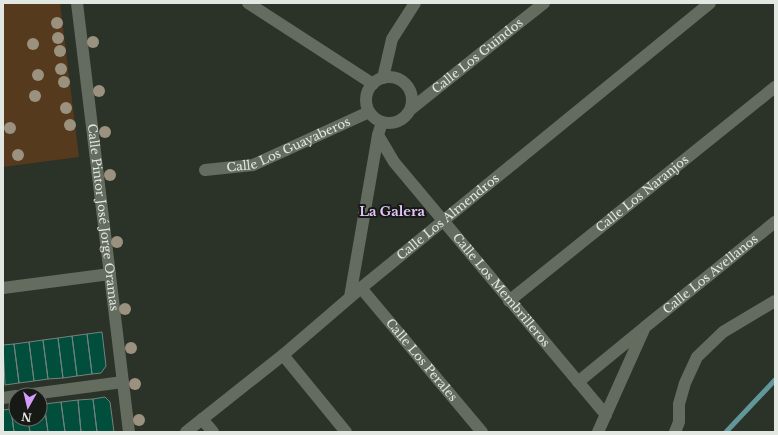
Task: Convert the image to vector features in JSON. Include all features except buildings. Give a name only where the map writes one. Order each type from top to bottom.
[{"type":"street","name":"Calle Pintor José Jorge Oramas","points":[[77,3],[129,432]]},
{"type":"street","points":[[248,3],[378,81],[398,79],[409,88],[412,102],[411,109],[402,120],[389,123],[377,120],[369,112],[366,97],[378,81],[392,39],[410,5]]},
{"type":"street","name":"Calle Los Guindos","points":[[411,109],[544,3]]},
{"type":"street","name":"Calle Los Almendros","points":[[186,432],[283,355],[350,297],[710,3]]},
{"type":"street","name":"Calle Los Naranjos","points":[[509,301],[775,88]]},
{"type":"street","name":"Calle Los Guayaberos","points":[[205,170],[253,165],[369,112]]},
{"type":"street","points":[[350,297],[378,135],[382,122]]},
{"type":"street","name":"Calle Los Membrilleros","points":[[378,135],[394,162],[606,415]]},
{"type":"street","name":"Calle Los Avellanos","points":[[578,382],[775,222]]},
{"type":"street","points":[[3,288],[110,274]]},
{"type":"street","name":"Calle Los Perales","points":[[361,288],[482,432]]},
{"type":"street","points":[[675,432],[679,422],[679,404],[685,383],[697,357],[723,332],[775,301]]},
{"type":"street","name":"Calle Los Avellanos","points":[[598,432],[645,327]]},
{"type":"street","points":[[283,355],[346,432]]},
{"type":"street","points":[[48,392],[123,382]]},
{"type":"street","points":[[202,419],[213,432]]},
{"type":"shaded area","points":[[3,3],[60,3],[79,157],[3,167]]},
{"type":"waterway","points":[[726,432],[775,380]]},
{"type":"district","name":"La Galera","points":[[392,211]]}]
